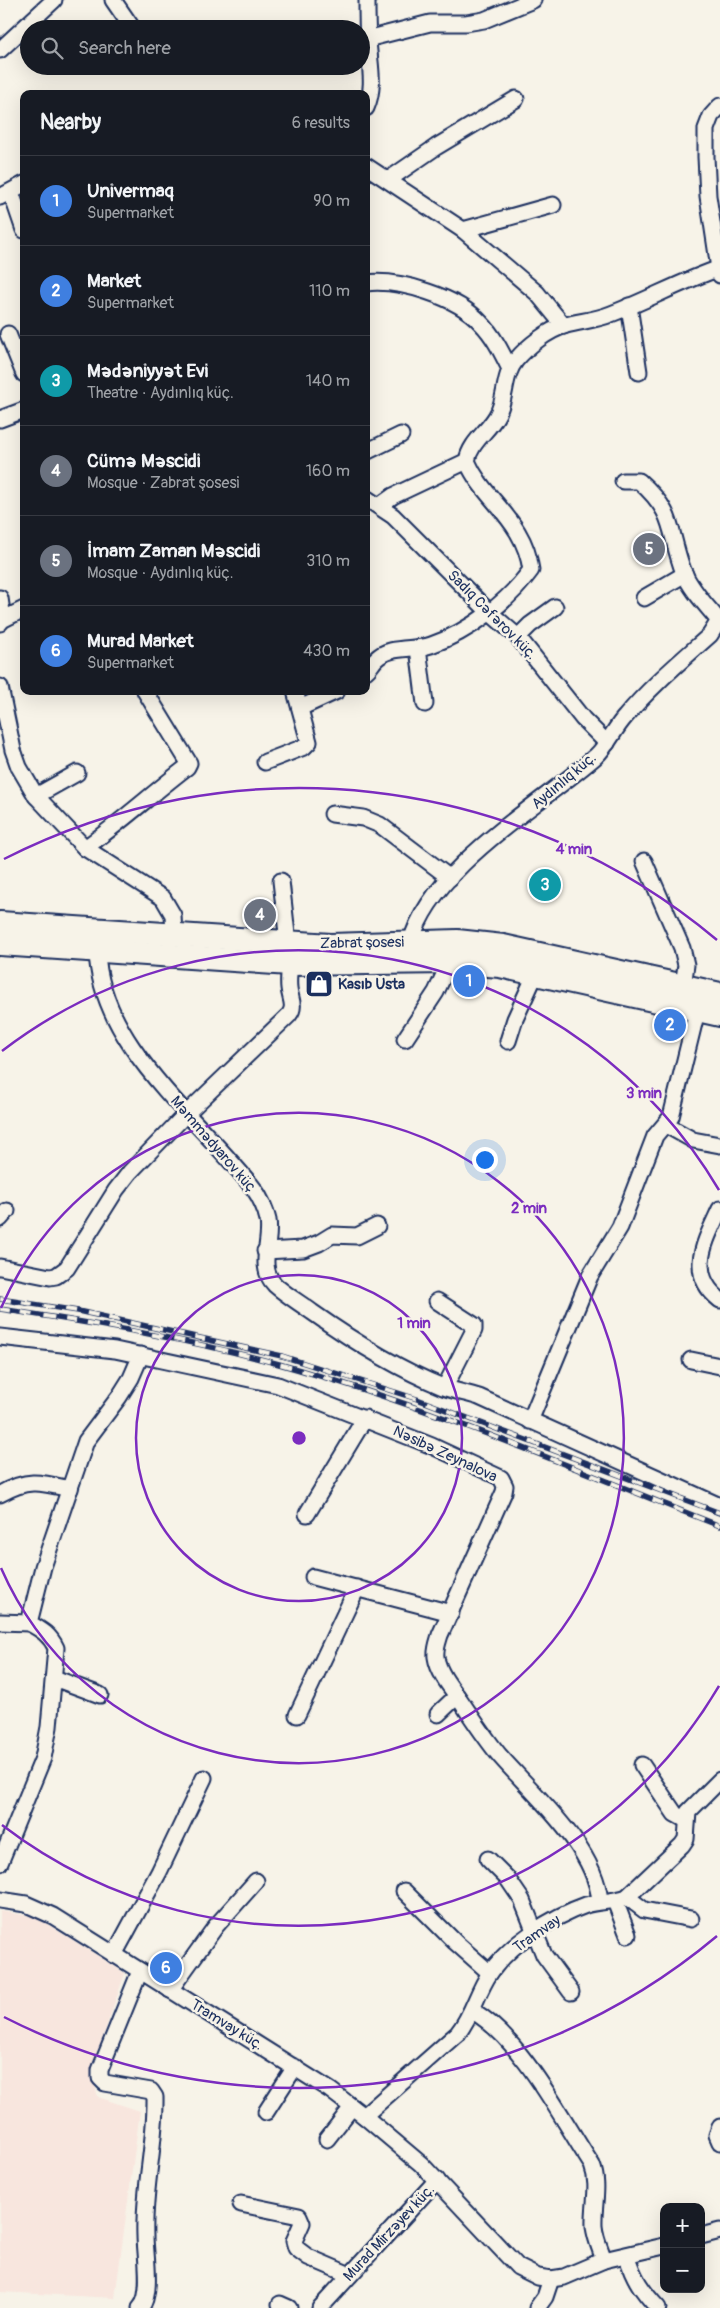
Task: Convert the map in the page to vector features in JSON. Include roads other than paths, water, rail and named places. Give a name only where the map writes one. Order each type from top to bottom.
[{"type":"main road","name":"Zabrat şosesi","points":[[0,923],[173,944],[500,966],[720,1015]]},
{"type":"main road","name":"Zabrat şosesi","points":[[289,953],[331,945],[456,941],[503,946],[720,994]]},
{"type":"main road","name":"Zabrat şosesi","points":[[0,944],[97,950],[173,944]]},
{"type":"street","points":[[32,20],[54,0]]},
{"type":"street","points":[[113,0],[127,20]]},
{"type":"street","points":[[368,0],[368,20]]},
{"type":"street","points":[[370,38],[430,23],[466,23],[484,20],[533,0]]},
{"type":"street","points":[[0,50],[20,31]]},
{"type":"street","points":[[370,60],[372,82],[370,100]]},
{"type":"street","points":[[388,180],[436,147],[516,99]]},
{"type":"street","points":[[370,667],[384,653],[399,649],[418,648],[449,637],[489,612],[521,583],[531,570],[529,556],[510,518],[472,473],[467,461],[469,451],[497,416],[510,369],[528,348],[543,336],[564,326],[594,320],[657,293],[720,271],[708,196],[706,129],[711,116],[720,106]]},
{"type":"street","points":[[370,169],[463,230],[537,293],[564,326]]},
{"type":"street","points":[[11,191],[20,218]]},
{"type":"street","points":[[463,230],[553,205]]},
{"type":"street","points":[[370,282],[407,285],[447,299],[467,310],[480,321],[493,338],[510,369]]},
{"type":"street","points":[[629,306],[639,372]]},
{"type":"street","points":[[8,334],[19,350]]},
{"type":"street","points":[[0,419],[20,412]]},
{"type":"street","points":[[370,450],[401,435]]},
{"type":"street","points":[[373,502],[394,496],[467,461]]},
{"type":"street","points":[[623,481],[639,481],[656,496],[667,513],[685,574],[695,592],[720,620]]},
{"type":"street","name":"Sadıq Cəfərov küç.","points":[[373,502],[393,516],[489,612],[518,637],[583,718],[607,743]]},
{"type":"street","points":[[644,598],[685,574]]},
{"type":"street","points":[[0,598],[0,621],[20,611]]},
{"type":"street","points":[[518,637],[530,625],[555,607]]},
{"type":"street","name":"Aydınlıq küç.","points":[[411,942],[416,923],[450,878],[482,847],[597,755],[624,717],[710,635],[720,620]]},
{"type":"street","points":[[418,648],[425,704]]},
{"type":"street","points":[[0,687],[6,751],[19,767],[36,796],[85,848],[163,898],[173,915],[173,944]]},
{"type":"street","points":[[85,848],[128,817],[148,797],[188,766],[189,763],[147,695]]},
{"type":"street","points":[[265,762],[304,747],[309,742],[296,695]]},
{"type":"street","points":[[300,708],[328,695]]},
{"type":"street","points":[[36,796],[77,774]]},
{"type":"street","points":[[332,814],[363,818],[380,825],[450,878]]},
{"type":"street","points":[[644,861],[682,948],[686,965],[684,986]]},
{"type":"street","points":[[0,1267],[50,1277],[63,1273],[116,1190],[148,1152],[293,1010],[289,986],[289,953],[281,881]]},
{"type":"street","name":"Məmmədyarov küç","points":[[97,950],[101,984],[122,1030],[187,1113],[255,1191],[268,1221],[265,1251],[267,1270],[274,1284],[374,1353],[445,1388],[479,1397],[720,1506]]},
{"type":"street","points":[[405,1039],[436,992],[450,962]]},
{"type":"street","points":[[508,1041],[514,1019],[536,974]]},
{"type":"street","points":[[530,1421],[590,1276],[617,1233],[650,1146],[655,1136],[666,1125],[676,1103],[697,1010]]},
{"type":"street","points":[[666,1125],[693,1140],[720,1145]]},
{"type":"street","points":[[720,1209],[703,1247],[701,1263],[706,1286],[720,1300]]},
{"type":"street","points":[[265,1251],[303,1249],[319,1243],[332,1235],[357,1236],[377,1226]]},
{"type":"street","points":[[437,1301],[474,1325],[474,1330],[445,1388]]},
{"type":"street","name":"Nəsibə Zeynalova","points":[[0,1337],[64,1343],[141,1355],[278,1385],[365,1418],[488,1470],[504,1483],[504,1492],[440,1635],[436,1648],[436,1659],[456,1696],[487,1739],[583,1853],[596,1880],[614,1900],[628,1935]]},
{"type":"street","points":[[29,1623],[43,1567],[86,1441],[119,1397],[141,1355]]},
{"type":"street","points":[[691,1360],[720,1366]]},
{"type":"street","points":[[307,1514],[365,1418]]},
{"type":"street","points":[[0,1494],[17,1484],[35,1481],[70,1489]]},
{"type":"street","points":[[313,1577],[451,1613]]},
{"type":"street","points":[[297,1715],[357,1588]]},
{"type":"street","points":[[0,1622],[29,1623],[44,1631],[52,1639],[56,1654],[43,1758],[0,1863]]},
{"type":"street","points":[[54,1678],[100,1695]]},
{"type":"street","points":[[438,1714],[456,1696]]},
{"type":"street","points":[[642,1765],[676,1814],[686,1820]]},
{"type":"street","points":[[114,1955],[159,1872],[204,1778]]},
{"type":"street","name":"Tramvay","points":[[328,2139],[358,2111],[458,2033],[473,2011],[490,1972],[519,1943],[569,1912],[614,1900],[682,1845],[686,1839],[686,1820],[693,1806],[720,1780]]},
{"type":"street","points":[[488,1859],[507,1878],[522,1900],[544,1955],[571,1992]]},
{"type":"street","points":[[170,1990],[216,1926],[256,1881]]},
{"type":"street","points":[[404,1891],[455,1942],[490,1972]]},
{"type":"street","name":"Tramvay küç.","points":[[0,1900],[26,1904],[42,1910],[294,2068],[358,2111],[437,2180],[518,2267],[538,2277],[551,2279]]},
{"type":"street","points":[[614,1900],[644,1910],[690,1918]]},
{"type":"street","points":[[140,1971],[100,2070],[100,2078],[105,2083],[151,2091],[155,2097],[144,2207],[147,2262],[146,2300],[140,2308]]},
{"type":"street","points":[[473,2011],[489,2020],[510,2042],[592,2164],[597,2182],[594,2225],[596,2239],[604,2260]]},
{"type":"street","points":[[266,2112],[294,2068]]},
{"type":"street","points":[[720,2127],[717,2135],[720,2142]]},
{"type":"street","name":"Murad Mirzəyev küç.","points":[[320,2308],[437,2180]]},
{"type":"street","points":[[241,2204],[299,2216],[302,2223],[294,2241],[296,2248],[308,2257],[350,2275]]},
{"type":"street","points":[[705,2235],[720,2231]]},
{"type":"street","points":[[537,2308],[545,2297],[551,2279],[564,2277],[604,2260],[660,2247]]},
{"type":"street","points":[[627,2256],[632,2274],[642,2290],[658,2308]]},
{"type":"railway","points":[[0,1299],[78,1311],[282,1356],[417,1399],[720,1513]]},
{"type":"railway","points":[[0,1309],[175,1339],[279,1364],[391,1399],[501,1439],[720,1526]]},
{"type":"place","name":"İmam Zaman Məscidi","points":[[649,549]]},
{"type":"place","name":"Mədəniyyət Evi","points":[[545,885]]},
{"type":"place","name":"Cümə Məscidi","points":[[260,915]]},
{"type":"place","name":"Univermaq","points":[[469,981]]},
{"type":"place","name":"Kasıb Usta","points":[[319,984]]},
{"type":"place","name":"Market","points":[[670,1025]]},
{"type":"place","name":"Murad Market","points":[[166,1968]]}]
